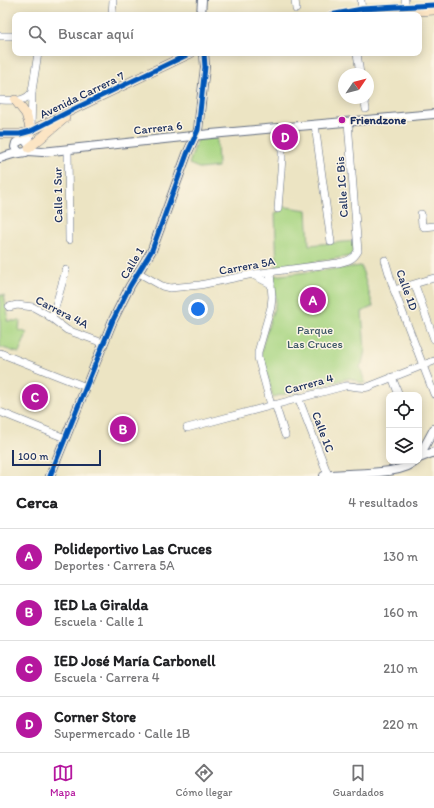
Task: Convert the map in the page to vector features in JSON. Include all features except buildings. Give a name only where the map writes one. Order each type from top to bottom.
[{"type":"main road","points":[[380,12],[404,8],[434,10]]},
{"type":"main road","name":"Avenida Carrera 7","points":[[5,134],[20,134],[31,131],[185,56]]},
{"type":"main road","points":[[15,100],[26,114],[31,131]]},
{"type":"main road","points":[[28,147],[78,107]]},
{"type":"main road","points":[[5,134],[16,148]]},
{"type":"street","points":[[112,12],[113,0]]},
{"type":"street","points":[[201,12],[202,0]]},
{"type":"street","points":[[295,0],[296,9]]},
{"type":"street","points":[[361,0],[362,12]]},
{"type":"street","points":[[0,36],[12,36]]},
{"type":"street","points":[[16,148],[23,154],[28,147],[31,131],[32,92],[38,56]]},
{"type":"street","name":"Calle 1","points":[[50,476],[103,343],[125,296],[148,258],[156,241],[187,154],[199,127],[205,67],[204,56]]},
{"type":"street","points":[[357,56],[359,68]]},
{"type":"street","points":[[0,100],[26,99],[32,92]]},
{"type":"street","points":[[365,104],[366,109]]},
{"type":"street","name":"Carrera 6","points":[[28,147],[38,153],[195,136],[434,114]]},
{"type":"street","name":"Calle 1C Bis","points":[[348,122],[358,250]]},
{"type":"street","points":[[315,125],[331,242]]},
{"type":"street","points":[[278,209],[282,158],[282,128]]},
{"type":"street","points":[[3,157],[16,148],[19,140],[23,140],[28,147]]},
{"type":"street","name":"Calle 1 Sur","points":[[68,150],[70,240]]},
{"type":"street","points":[[421,214],[422,225],[424,227],[434,226]]},
{"type":"street","name":"Carrera 5A","points":[[138,273],[162,286],[170,288],[205,284],[253,274],[338,263],[351,260],[358,250]]},
{"type":"street","name":"Calle 1D","points":[[385,260],[394,290],[434,394]]},
{"type":"street","points":[[52,318],[66,270]]},
{"type":"street","points":[[270,272],[272,297],[271,307],[258,352],[258,358],[273,405],[285,435]]},
{"type":"street","points":[[253,274],[271,284]]},
{"type":"street","points":[[394,290],[415,285],[434,278]]},
{"type":"street","points":[[415,285],[434,339]]},
{"type":"street","name":"Carrera 4A","points":[[9,307],[33,307],[52,318],[67,330],[103,343]]},
{"type":"street","points":[[0,353],[86,387]]},
{"type":"street","name":"Carrera 4","points":[[187,428],[347,385],[365,388],[434,361]]},
{"type":"street","points":[[392,377],[398,392]]},
{"type":"street","name":"Calle 1C","points":[[298,398],[326,476]]},
{"type":"street","points":[[0,412],[65,438]]},
{"type":"street","points":[[422,451],[434,429]]},
{"type":"street","points":[[422,456],[434,452]]},
{"type":"street","points":[[326,476],[392,475],[408,470],[413,464]]},
{"type":"green space","points":[[217,138],[218,167],[201,169],[189,164],[197,140]]},
{"type":"green space","points":[[280,206],[307,210],[309,245],[355,241],[352,256],[277,268],[275,212],[280,212]]},
{"type":"green space","name":"Parque Las Cruces","points":[[361,266],[373,306],[362,312],[365,350],[362,364],[360,366],[365,383],[361,383],[350,378],[273,397],[261,354],[276,299],[272,276]]},
{"type":"green space","points":[[0,295],[4,295],[8,315],[7,321],[20,321],[19,330],[27,333],[19,353],[0,347]]},
{"type":"cycle path","points":[[346,12],[362,9],[434,5]]},
{"type":"cycle path","points":[[0,134],[20,134],[31,131],[185,56]]},
{"type":"cycle path","points":[[50,476],[113,320],[130,286],[152,250],[187,154],[198,130],[205,67],[204,56]]},
{"type":"place","name":"Friendzone","points":[[342,120]]},
{"type":"place","name":"Corner Store","points":[[285,137]]},
{"type":"place","name":"Polideportivo Las Cruces","points":[[313,300]]},
{"type":"place","name":"IED José María Carbonell","points":[[35,397]]},
{"type":"place","name":"IED La Giralda","points":[[123,429]]}]
